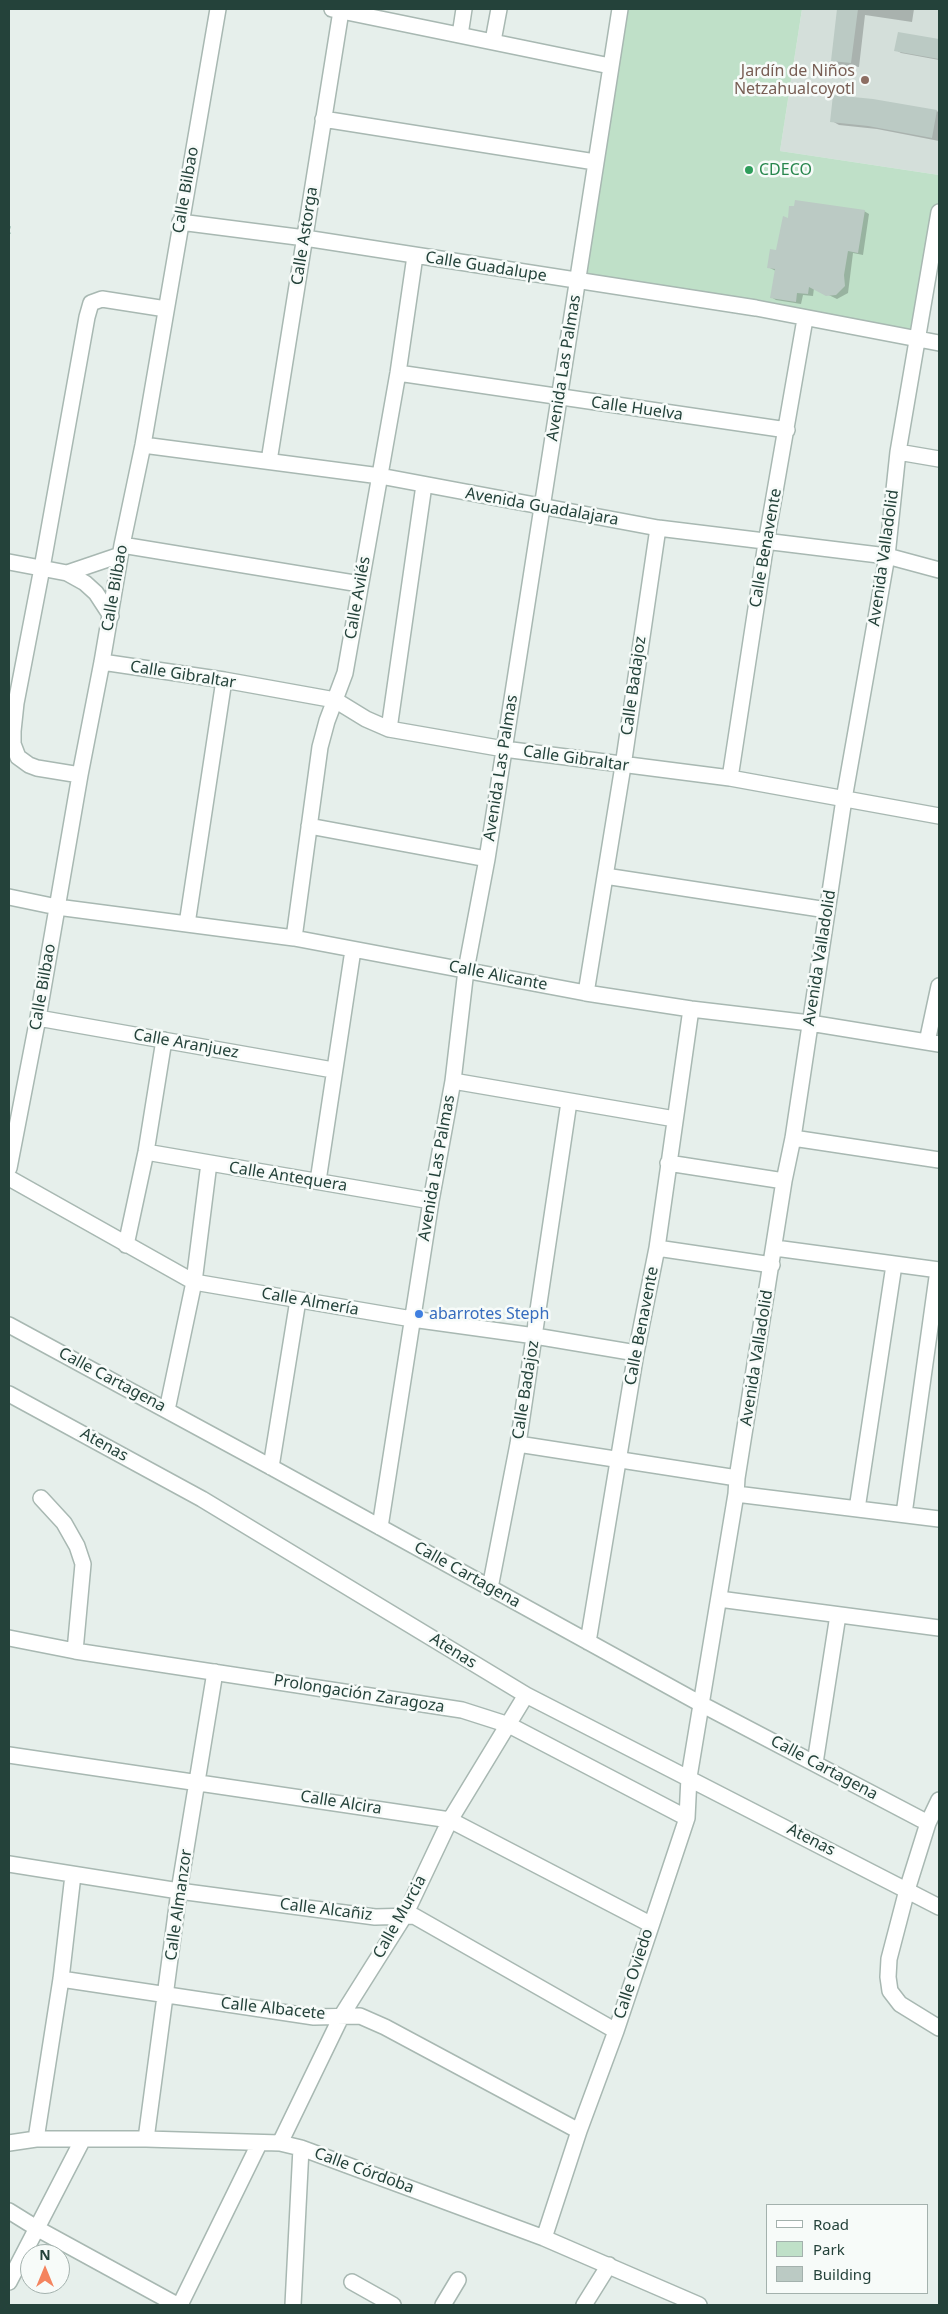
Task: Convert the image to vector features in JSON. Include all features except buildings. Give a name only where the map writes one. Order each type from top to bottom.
[{"type":"street","name":"Calle Bilbao","points":[[9,1168],[38,1018],[121,550],[143,446],[218,9]]},
{"type":"street","points":[[460,35],[464,9]]},
{"type":"street","points":[[493,41],[499,9]]},
{"type":"street","name":"Avenida Las Palmas","points":[[380,1527],[431,1201],[453,1081],[466,970],[487,858],[620,9]]},
{"type":"street","points":[[337,10],[610,66]]},
{"type":"street","name":"Calle Astorga","points":[[270,461],[323,119],[337,10]]},
{"type":"street","points":[[323,119],[595,162]]},
{"type":"street","name":"Avenida Valladolid","points":[[701,1704],[736,1494],[784,1181],[793,1138],[844,799],[887,556],[898,452],[939,212]]},
{"type":"street","name":"Calle Guadalupe","points":[[180,222],[305,238],[756,308],[939,343]]},
{"type":"street","name":"Calle Avilés","points":[[294,938],[320,747],[345,673],[398,373],[415,256]]},
{"type":"street","points":[[80,775],[37,768],[18,757],[13,744],[16,703],[87,317],[91,303],[102,298],[166,309]]},
{"type":"street","name":"Calle Benavente","points":[[730,778],[766,543],[806,319]]},
{"type":"street","name":"Calle Huelva","points":[[398,373],[787,430]]},
{"type":"street","name":"Avenida Guadalajara","points":[[143,446],[380,476],[658,528],[766,543],[887,556],[939,570]]},
{"type":"street","points":[[898,452],[939,459]]},
{"type":"street","points":[[389,729],[424,485]]},
{"type":"street","name":"Calle Badajoz","points":[[586,993],[606,876],[658,528]]},
{"type":"street","points":[[67,573],[121,550],[360,584]]},
{"type":"street","points":[[9,562],[67,573],[86,583],[96,593],[110,616]]},
{"type":"street","name":"Calle Gibraltar","points":[[102,662],[224,680],[335,700],[366,719],[389,729],[504,749],[623,766],[730,778],[939,816]]},
{"type":"street","points":[[187,924],[224,680]]},
{"type":"street","points":[[309,826],[487,858]]},
{"type":"street","points":[[606,876],[827,910]]},
{"type":"street","name":"Calle Alicante","points":[[9,898],[57,907],[294,938],[586,993],[691,1009],[810,1023],[933,1043]]},
{"type":"street","points":[[318,1181],[333,1070],[353,950]]},
{"type":"street","points":[[933,1043],[939,986]]},
{"type":"street","name":"Calle Benavente","points":[[588,1642],[636,1353],[657,1248],[691,1009]]},
{"type":"street","name":"Calle Aranjuez","points":[[38,1018],[333,1070]]},
{"type":"street","points":[[126,1245],[146,1152],[164,1040]]},
{"type":"street","points":[[453,1081],[675,1119]]},
{"type":"street","name":"Calle Badajoz","points":[[490,1588],[518,1444],[569,1102]]},
{"type":"street","points":[[793,1138],[939,1160]]},
{"type":"street","name":"Calle Antequera","points":[[146,1152],[431,1201]]},
{"type":"street","points":[[167,1410],[194,1282],[209,1163]]},
{"type":"street","points":[[668,1163],[784,1181]]},
{"type":"street","name":"Calle Almería","points":[[9,1178],[194,1282],[412,1319],[535,1336],[636,1353]]},
{"type":"street","points":[[657,1248],[772,1265]]},
{"type":"street","points":[[774,1248],[939,1270],[904,1514]]},
{"type":"street","points":[[856,1509],[894,1265]]},
{"type":"street","points":[[271,1466],[298,1300]]},
{"type":"street","name":"Calle Cartagena","points":[[9,1325],[271,1466],[701,1704],[928,1823]]},
{"type":"street","name":"Atenas","points":[[9,1394],[202,1499],[526,1695],[907,1890]]},
{"type":"street","points":[[518,1444],[737,1478]]},
{"type":"street","points":[[736,1494],[939,1519]]},
{"type":"street","points":[[41,1498],[64,1523],[77,1546],[83,1564],[75,1651]]},
{"type":"street","points":[[719,1599],[939,1628]]},
{"type":"street","points":[[815,1763],[838,1615]]},
{"type":"street","name":"Prolongación Zaragoza","points":[[9,1638],[75,1651],[462,1710],[509,1725],[687,1818]]},
{"type":"street","name":"Calle Almanzor","points":[[146,2139],[180,1891],[215,1672]]},
{"type":"street","name":"Calle Murcia","points":[[280,2143],[342,2015],[405,1915],[450,1820],[526,1695]]},
{"type":"street","name":"Calle Oviedo","points":[[544,2238],[579,2130],[616,2031],[650,1924],[687,1818],[689,1777],[701,1704]]},
{"type":"street","name":"Calle Alcira","points":[[9,1755],[450,1820],[650,1924]]},
{"type":"street","points":[[939,1800],[928,1823],[907,1890],[889,1959],[888,1977],[890,1991],[900,2004],[939,2028]]},
{"type":"street","name":"Calle Alcañiz","points":[[9,1864],[180,1891],[376,1917],[405,1915],[425,1921],[616,2031]]},
{"type":"street","points":[[36,2139],[61,1979],[73,1875]]},
{"type":"street","points":[[907,1890],[939,1907]]},
{"type":"street","name":"Calle Albacete","points":[[61,1979],[314,2017],[352,2015],[370,2020],[579,2130]]},
{"type":"street","name":"Calle Córdoba","points":[[9,2143],[36,2139],[146,2139],[259,2144],[280,2143],[301,2148],[544,2238],[699,2305]]},
{"type":"street","points":[[9,2282],[83,2139]]},
{"type":"street","points":[[9,2211],[38,2229],[178,2305],[259,2144]]},
{"type":"street","points":[[293,2305],[301,2148]]},
{"type":"street","points":[[584,2305],[610,2265]]},
{"type":"street","points":[[443,2305],[458,2280]]},
{"type":"street","points":[[352,2282],[393,2305]]},
{"type":"path","points":[[9,226],[9,234]]},
{"type":"shaded area","name":"Jardín de Niños Netzahualcoyotl","points":[[802,9],[939,9],[939,175],[780,151]]},
{"type":"green space","name":"CDECO","points":[[620,9],[802,9],[780,151],[939,175],[939,212],[917,339],[578,281]]},
{"type":"place","name":"Jardín de Niños Netzahualcoyotl","points":[[865,80]]},
{"type":"place","name":"CDECO","points":[[749,170]]},
{"type":"place","name":"abarrotes Steph","points":[[419,1314]]}]
